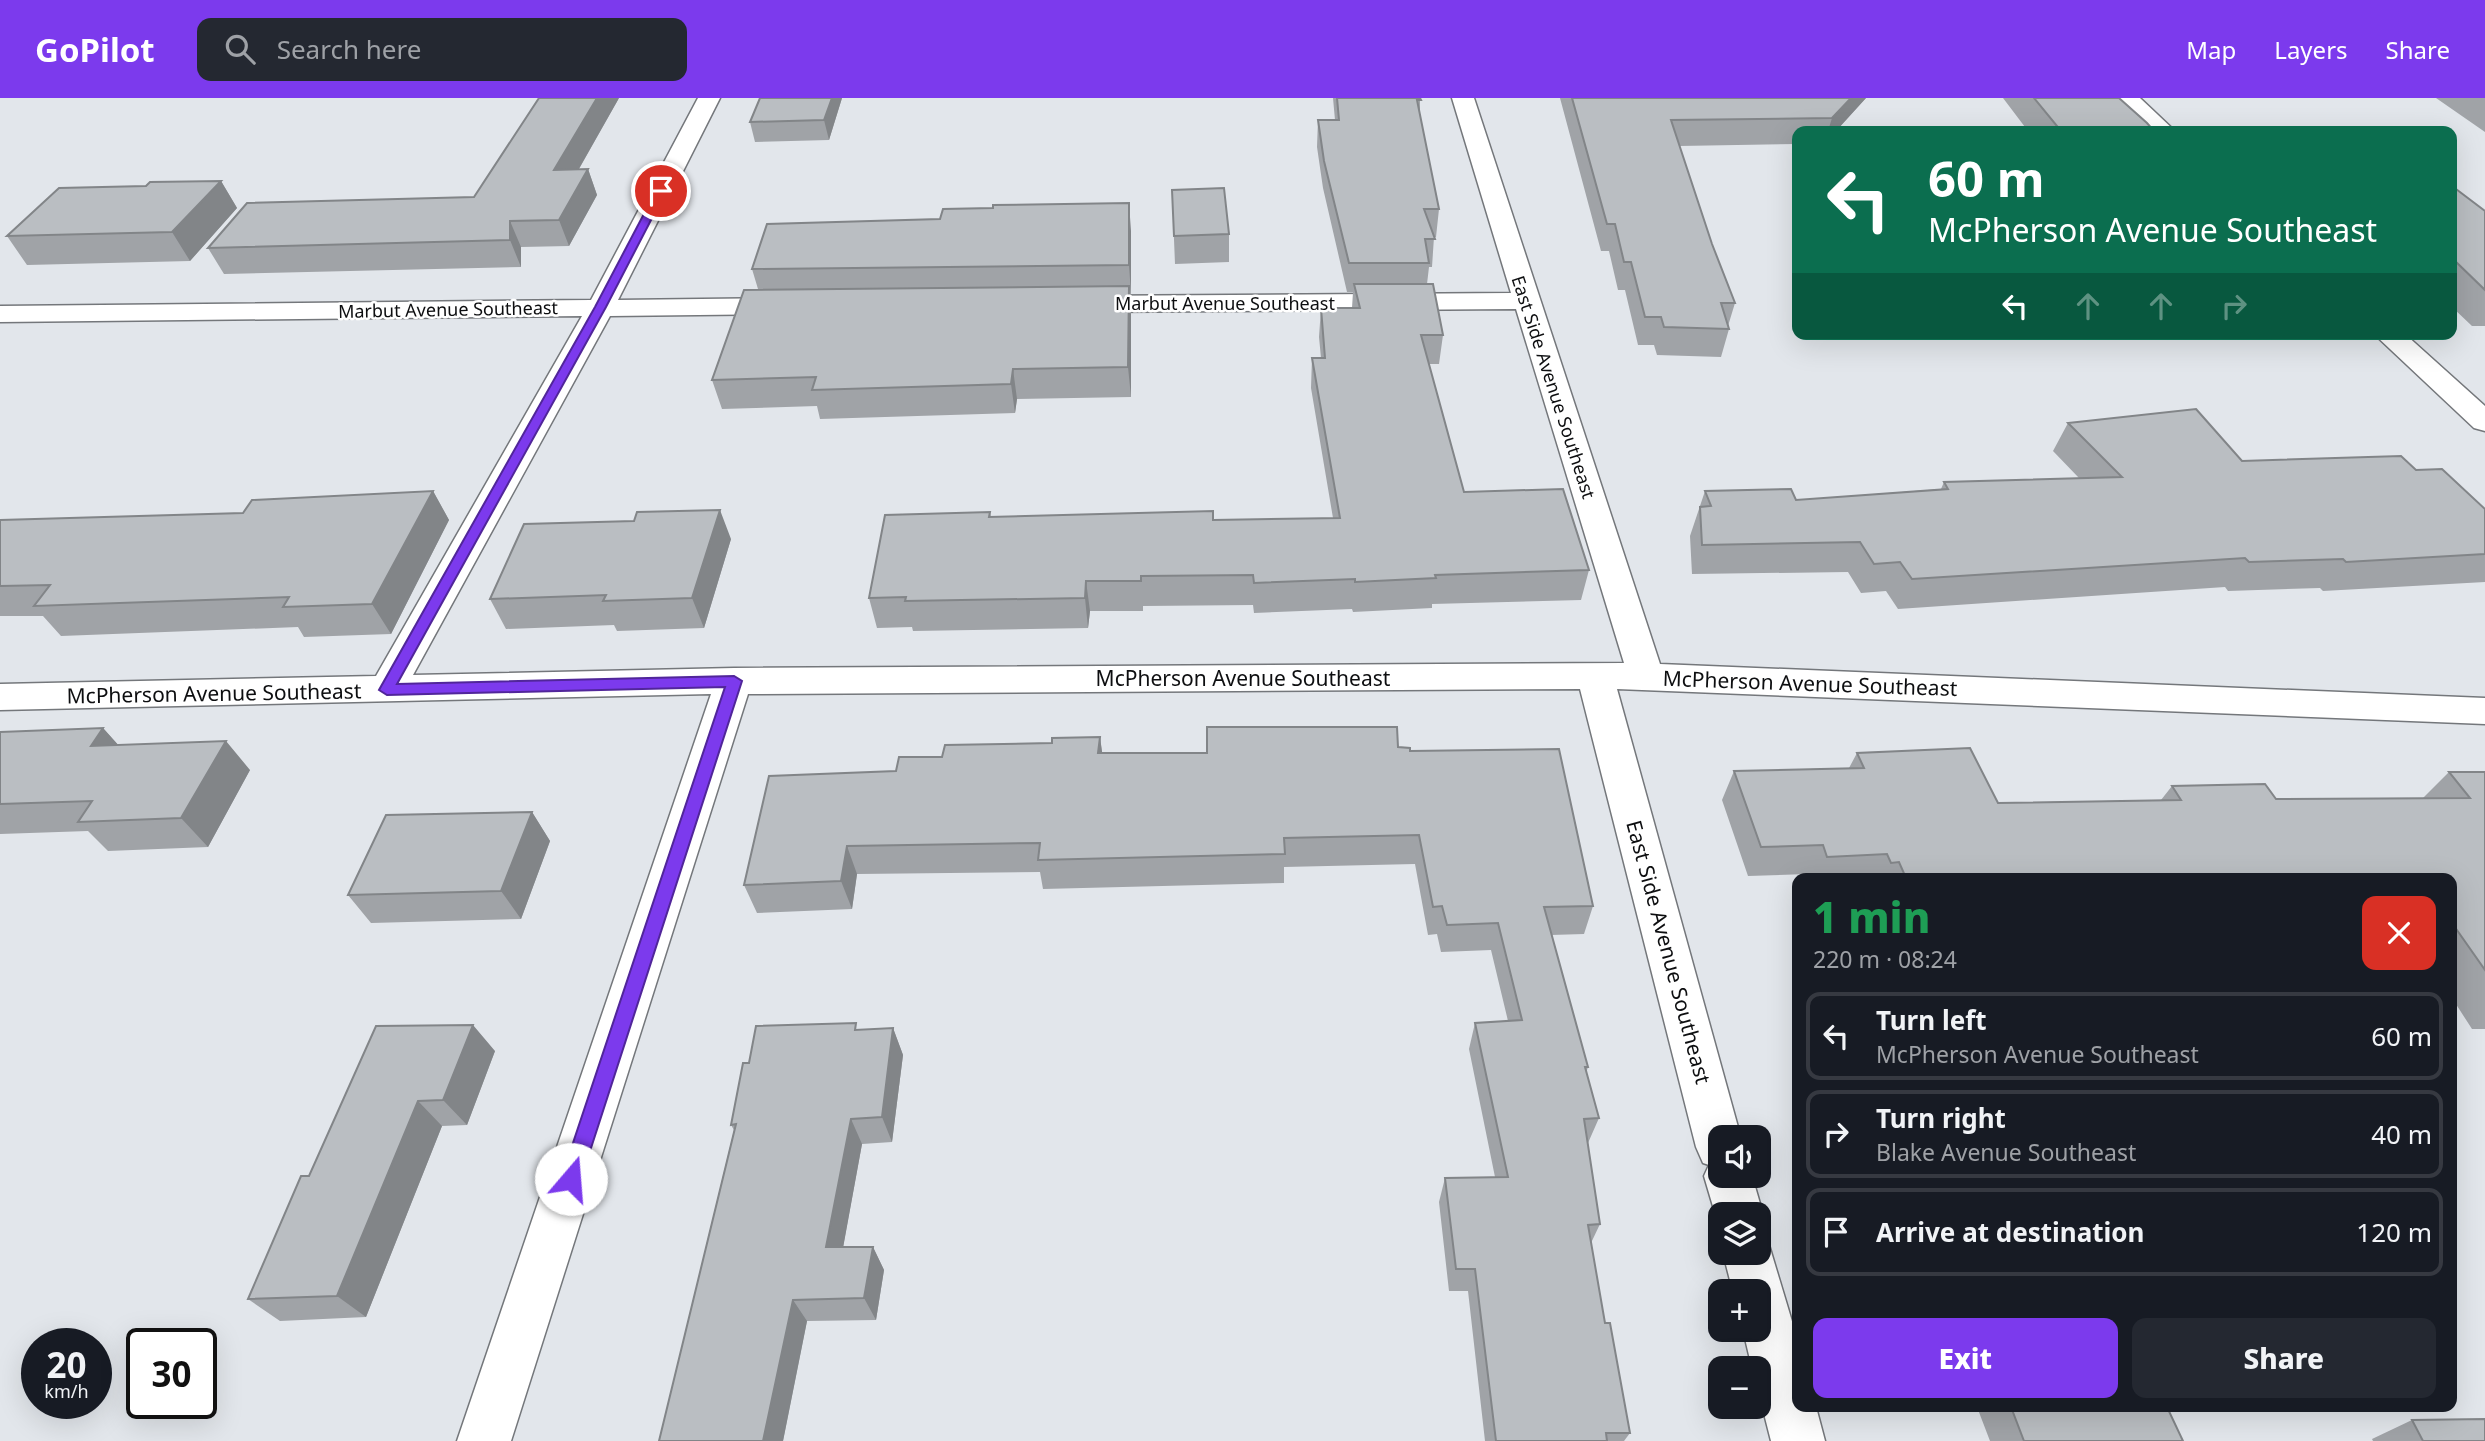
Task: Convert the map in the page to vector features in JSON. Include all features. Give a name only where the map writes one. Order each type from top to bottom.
[{"type":"street","points":[[387,690],[601,307],[709,98]]},
{"type":"street","name":"East Side Avenue Southeast","points":[[1463,98],[1647,676]]},
{"type":"street","points":[[2127,98],[2158,126]]},
{"type":"street","name":"Marbut Avenue Southeast","points":[[1056,304],[1526,302]]},
{"type":"street","name":"Marbut Avenue Southeast","points":[[0,314],[822,306]]},
{"type":"street","points":[[2395,340],[2485,422]]},
{"type":"street","name":"East Side Avenue Southeast","points":[[1595,676],[1714,1125]]},
{"type":"street","name":"McPherson Avenue Southeast","points":[[0,697],[734,681],[1647,676],[2485,711]]},
{"type":"street","points":[[484,1441],[734,681]]},
{"type":"street","points":[[1771,1338],[1798,1441]]},
{"type":"building","points":[[539,98],[597,98],[554,170],[588,169],[559,220],[510,221],[510,240],[208,248],[247,203],[474,197]]},
{"type":"building","points":[[760,98],[832,98],[824,120],[750,122]]},
{"type":"building","points":[[1337,98],[1420,98],[1421,100],[1417,100],[1439,209],[1424,209],[1435,239],[1425,239],[1429,263],[1349,263],[1324,161],[1318,120],[1339,120]]},
{"type":"building","points":[[1572,98],[1851,98],[1832,118],[1671,120],[1712,244],[1735,303],[1721,303],[1729,329],[1664,327],[1661,317],[1645,317],[1631,262],[1624,262],[1615,224],[1607,224]]},
{"type":"building","points":[[2034,98],[2119,98],[2150,126],[2057,126]]},
{"type":"building","points":[[221,181],[172,232],[7,236],[59,188]]},
{"type":"building","points":[[1224,188],[1229,234],[1174,236],[1172,190]]},
{"type":"building","points":[[2457,190],[2485,211],[2485,290],[2457,263]]},
{"type":"building","points":[[1129,203],[1129,265],[752,269],[767,224],[940,219],[943,209],[993,208],[993,205]]},
{"type":"building","points":[[1354,284],[1433,284],[1443,335],[1421,335],[1464,492],[1563,489],[1589,570],[1435,575],[1436,578],[1355,582],[1355,579],[1254,583],[1253,575],[1141,576],[1141,581],[1086,581],[1085,598],[905,601],[906,597],[869,598],[885,515],[990,512],[989,517],[1213,511],[1213,520],[1340,518],[1312,358],[1325,358],[1321,308],[1360,308]]},
{"type":"building","points":[[1129,286],[1128,367],[1013,369],[1011,384],[812,390],[816,377],[712,380],[744,290]]},
{"type":"building","points":[[2196,409],[2242,461],[2401,456],[2416,470],[2442,469],[2485,509],[2485,554],[2346,562],[2343,559],[2249,562],[2245,558],[1912,579],[1900,562],[1874,564],[1860,542],[1702,545],[1700,507],[1711,506],[1705,491],[1791,489],[1796,500],[1948,489],[1944,482],[2122,477],[2068,423]]},
{"type":"building","points":[[433,491],[372,604],[283,607],[289,597],[34,606],[50,585],[0,586],[0,520],[243,513],[252,500]]},
{"type":"building","points":[[720,510],[692,598],[603,601],[606,595],[490,599],[524,524],[634,521],[637,512]]},
{"type":"building","points":[[1207,727],[1397,727],[1398,747],[1410,748],[1410,751],[1559,749],[1593,906],[1544,907],[1588,1067],[1585,1067],[1599,1118],[1584,1119],[1600,1224],[1588,1225],[1605,1323],[1610,1323],[1630,1433],[1606,1433],[1607,1441],[1496,1441],[1475,1269],[1456,1269],[1445,1178],[1508,1177],[1475,1023],[1522,1020],[1498,923],[1447,925],[1442,906],[1433,907],[1419,835],[1284,838],[1285,854],[1038,860],[1040,843],[847,846],[841,881],[744,885],[769,776],[896,771],[899,757],[942,757],[945,745],[1052,743],[1052,738],[1100,737],[1098,753],[1207,753]]},
{"type":"building","points":[[103,728],[91,746],[226,741],[181,818],[78,822],[92,801],[0,804],[0,732]]},
{"type":"building","points":[[1970,748],[1998,803],[2181,800],[2172,786],[2265,784],[2276,799],[2470,798],[2449,772],[2485,772],[2485,970],[2457,930],[2457,873],[1904,873],[1899,862],[1891,863],[1887,854],[1827,857],[1823,845],[1761,847],[1734,771],[1864,768],[1857,753]]},
{"type":"building","points":[[532,812],[501,891],[348,895],[386,815]]},
{"type":"building","points":[[856,1023],[855,1030],[893,1028],[882,1117],[851,1119],[826,1247],[873,1247],[864,1298],[793,1300],[763,1441],[659,1441],[736,1124],[731,1125],[743,1063],[749,1063],[756,1026]]},
{"type":"building","points":[[473,1025],[443,1100],[418,1101],[337,1296],[248,1299],[301,1176],[309,1176],[376,1026]]},
{"type":"building","points":[[2013,1412],[2169,1412],[2183,1441],[2024,1441]]},
{"type":"building","points":[[2485,1419],[2485,1441],[2423,1441],[2412,1420]]},
{"type":"route","points":[[571,1179],[734,681],[387,690],[601,307],[661,191]]}]
